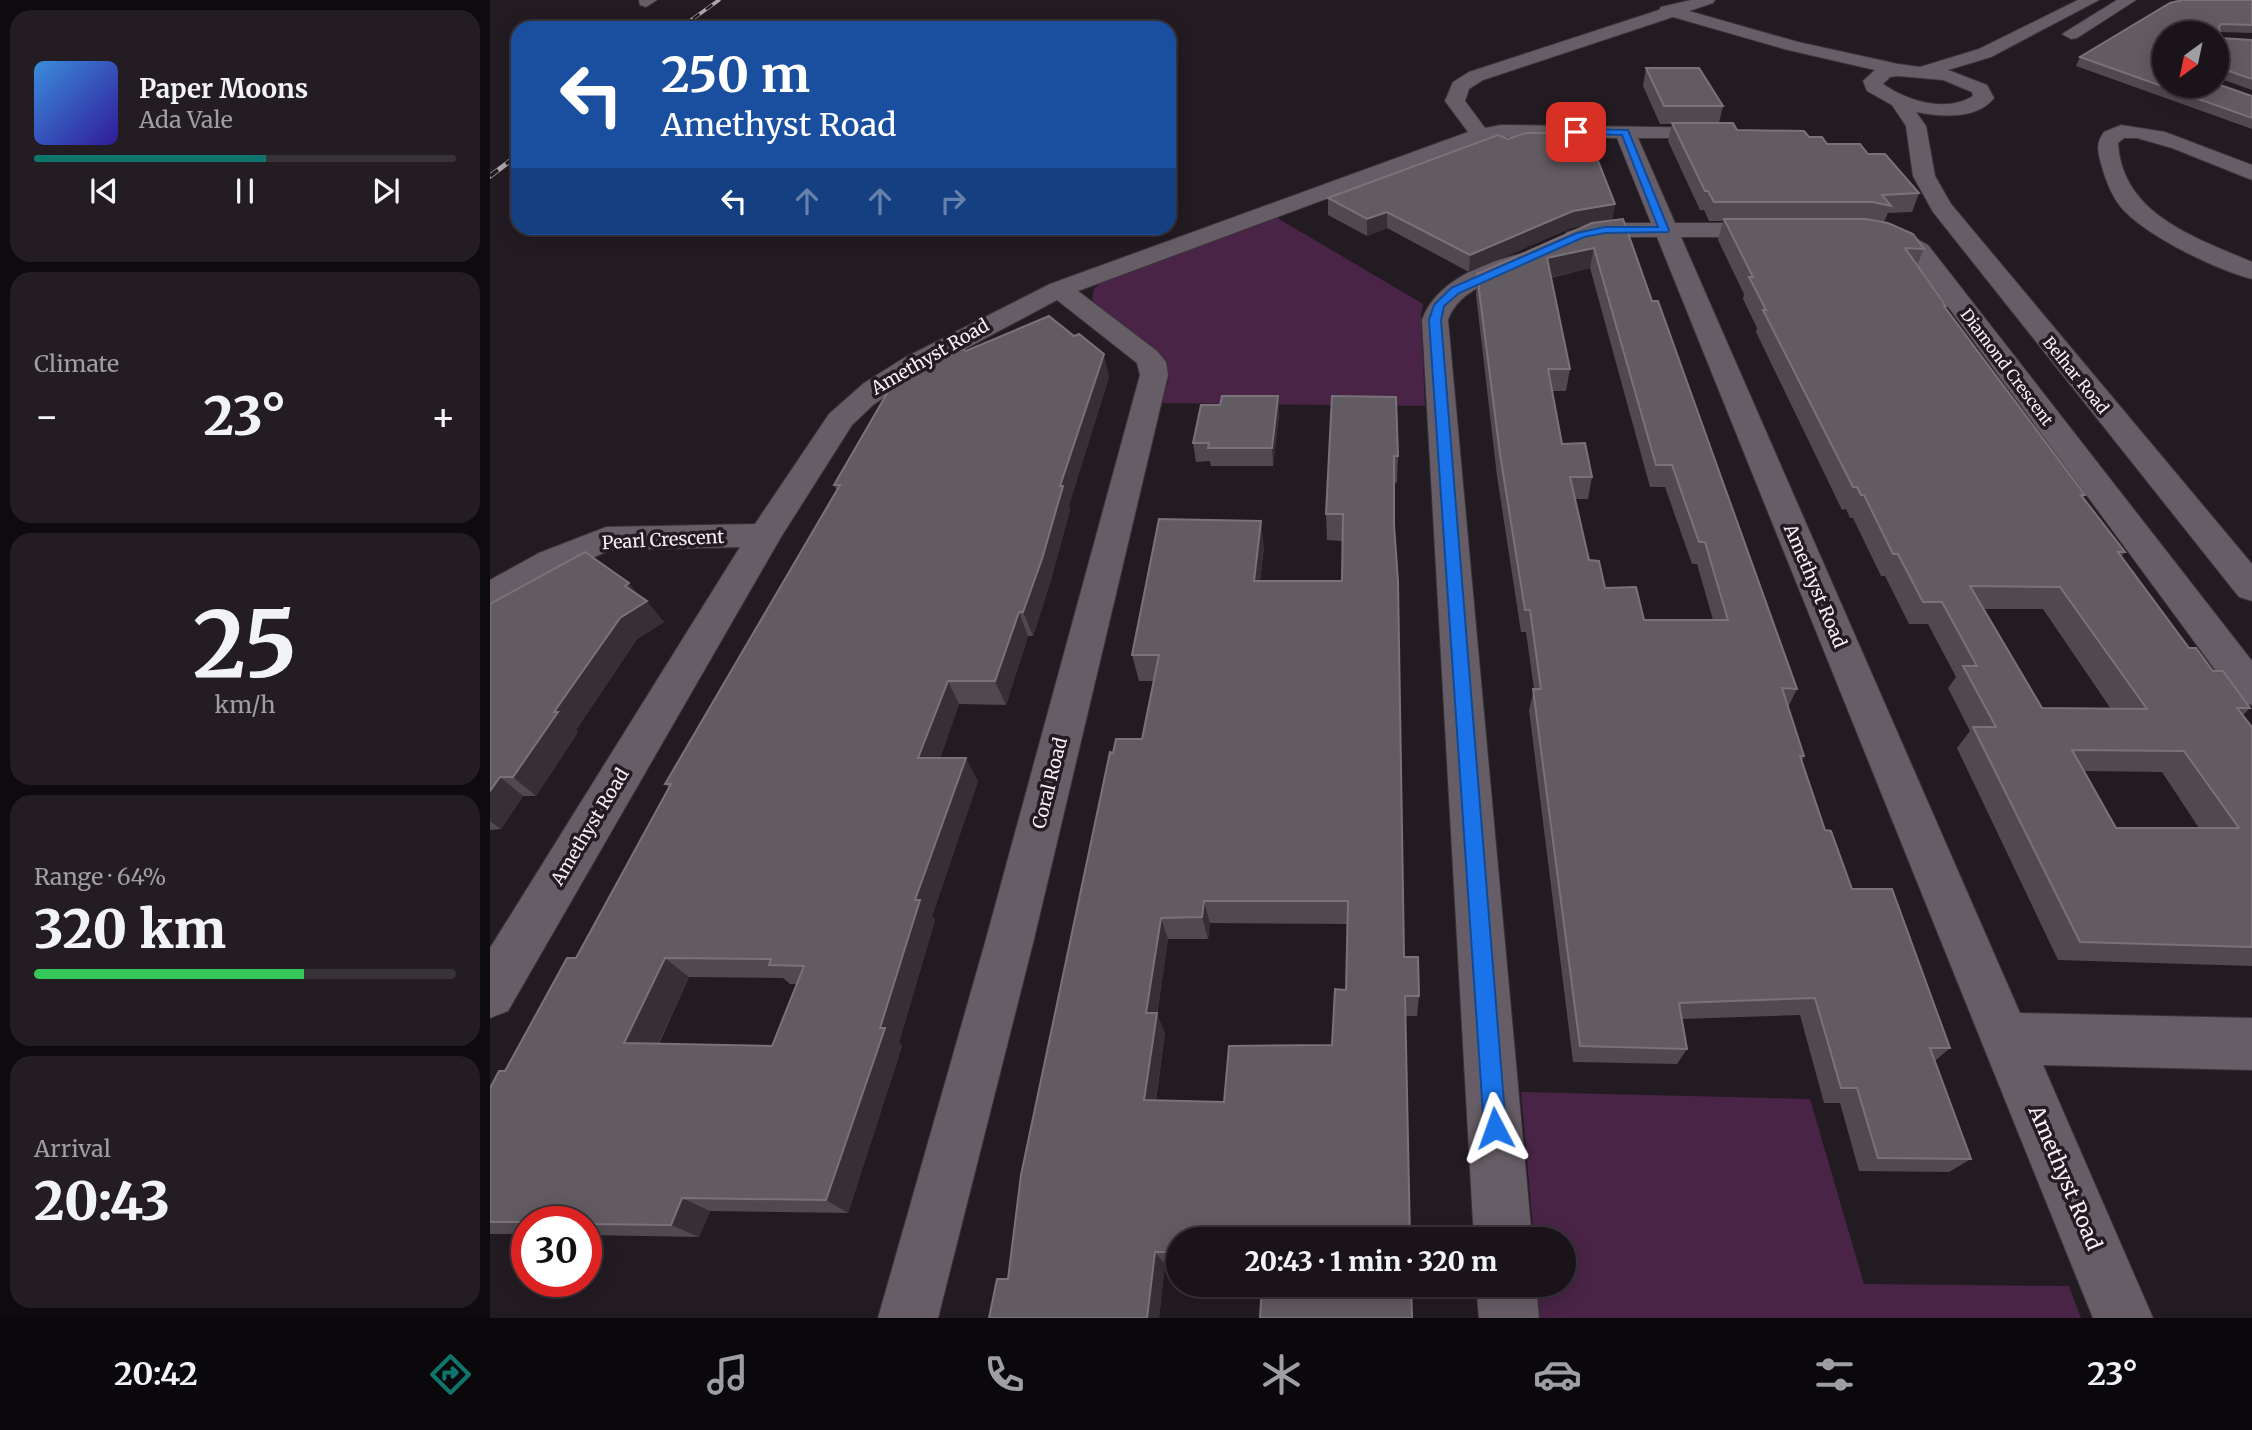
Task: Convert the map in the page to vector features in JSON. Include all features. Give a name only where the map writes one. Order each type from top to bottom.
[{"type":"street","points":[[1480,135],[1455,101],[1460,86],[1468,81],[1527,58],[1707,0]]},
{"type":"street","points":[[1925,71],[1985,53],[2091,0]]},
{"type":"street","points":[[2051,45],[2128,0]]},
{"type":"street","points":[[1647,4],[1794,46],[1898,70],[1947,75],[1981,90]]},
{"type":"street","points":[[1794,46],[1900,102],[1928,108],[1981,90]]},
{"type":"street","points":[[1874,88],[1872,81],[1876,76],[1898,70]]},
{"type":"street","points":[[1919,152],[1941,127],[1981,90]]},
{"type":"street","name":"Belhar Road","points":[[1900,102],[1916,127],[1924,176],[1941,207],[1974,251],[2252,588]]},
{"type":"street","name":"Amethyst Road","points":[[490,994],[765,536],[840,421],[865,395],[884,381],[998,318],[1059,289],[1480,135],[1501,131],[1745,132]]},
{"type":"street","name":"Amethyst Road","points":[[1625,132],[2123,1318]]},
{"type":"street","points":[[2252,173],[2146,133],[2116,133],[2111,135],[2107,145],[2122,196],[2136,209],[2178,237],[2252,271]]},
{"type":"street","points":[[1502,1227],[1436,312],[1455,291],[1581,235],[1605,230],[1803,230]]},
{"type":"street","name":"Diamond Crescent","points":[[1844,230],[1887,235],[1919,250],[2252,690]]},
{"type":"street","name":"Coral Road","points":[[908,1318],[1010,939],[1154,375],[1152,362],[1147,357],[1059,289]]},
{"type":"street","name":"Pearl Crescent","points":[[490,596],[551,562],[606,540],[765,536]]},
{"type":"street","points":[[2006,1038],[2252,1044]]},
{"type":"street","points":[[1507,1297],[1509,1318]]},
{"type":"shaded area","points":[[1274,216],[1423,304],[1421,316],[1425,406],[1162,403],[1169,377],[1165,359],[1095,303],[1092,299],[1094,289],[1105,279]]},
{"type":"shaded area","points":[[1521,1092],[1810,1099],[1864,1284],[2069,1286],[2081,1318],[1540,1318],[1538,1297],[1576,1297],[1576,1227],[1533,1227]]},
{"type":"building","points":[[2182,0],[2252,0],[2252,25],[2230,24],[2230,21],[2152,21],[2152,83],[2080,57],[2170,3]]},
{"type":"building","points":[[2230,39],[2252,40],[2252,79],[2230,71]]},
{"type":"building","points":[[1646,68],[1699,68],[1723,106],[1664,106]]},
{"type":"building","points":[[2230,88],[2252,96],[2252,118],[2196,98],[2230,98]]},
{"type":"building","points":[[1672,123],[1733,123],[1737,130],[1804,131],[1809,137],[1822,137],[1827,144],[1860,144],[1868,154],[1885,154],[1919,193],[1882,195],[1891,206],[1873,202],[1714,202],[1708,191],[1705,191]]},
{"type":"building","points":[[1526,133],[1587,133],[1615,204],[1573,211],[1470,255],[1387,212],[1367,219],[1328,198],[1498,135],[1508,139]]},
{"type":"building","points":[[1623,219],[1652,301],[1658,301],[1797,689],[1782,688],[1804,756],[1800,756],[1825,830],[1831,831],[1852,889],[1892,889],[1950,1048],[1930,1048],[1971,1159],[1878,1158],[1857,1088],[1841,1088],[1815,998],[1679,1003],[1687,1049],[1580,1046],[1533,689],[1541,689],[1530,610],[1525,610],[1500,454],[1477,274],[1592,223]],"holes":[[[1594,248],[1656,465],[1672,465],[1699,542],[1705,542],[1728,620],[1644,620],[1636,587],[1605,588],[1599,561],[1589,560],[1570,477],[1592,477],[1585,443],[1562,444],[1548,369],[1570,369],[1547,258]]]},
{"type":"building","points":[[1724,219],[1866,219],[1888,223],[1913,234],[1924,249],[1905,248],[1944,306],[2125,552],[2118,552],[2189,648],[2196,648],[2213,671],[2223,671],[2250,708],[2237,708],[2252,727],[2252,947],[2080,942],[1973,727],[1996,727],[1963,666],[1977,666],[1942,602],[1923,602],[1898,554],[1893,554],[1864,495],[1861,495],[1857,487],[1853,487],[1763,310],[1766,310],[1749,277],[1753,277]],"holes":[[[1970,586],[2060,587],[2147,709],[2042,708]],[[2072,750],[2184,751],[2239,828],[2116,828]]]},
{"type":"building","points":[[1049,316],[1074,336],[1079,334],[1104,354],[1060,486],[1063,486],[1042,559],[1023,612],[1019,612],[995,681],[948,681],[918,758],[966,758],[915,900],[920,900],[880,1028],[885,1028],[826,1200],[682,1198],[671,1225],[602,1224],[602,1206],[511,1206],[511,1222],[490,1222],[490,1088],[499,1071],[505,1071],[567,958],[576,958],[671,784],[665,784],[840,485],[834,485],[889,390],[920,368],[959,347],[966,351]],"holes":[[[665,958],[771,959],[769,965],[804,966],[772,1046],[624,1043]]]},
{"type":"building","points":[[1222,396],[1278,396],[1272,448],[1208,448],[1209,443],[1193,443],[1201,405],[1220,405]]},
{"type":"building","points":[[1332,396],[1396,397],[1398,456],[1394,456],[1394,525],[1398,581],[1404,957],[1418,957],[1419,996],[1405,996],[1410,1227],[1166,1227],[1166,1252],[1155,1252],[1147,1318],[989,1318],[997,1279],[1008,1279],[1021,1175],[1110,752],[1113,753],[1116,739],[1142,739],[1159,655],[1132,655],[1159,519],[1261,521],[1254,581],[1342,581],[1343,514],[1326,514]],"holes":[[[1204,901],[1348,901],[1346,990],[1335,989],[1332,1045],[1229,1046],[1224,1102],[1144,1100],[1157,1013],[1146,1013],[1161,918],[1202,917]]]},
{"type":"building","points":[[585,552],[629,583],[625,586],[647,601],[620,618],[554,712],[558,712],[513,777],[500,777],[490,791],[490,604]]},
{"type":"building","points":[[1261,1297],[1411,1297],[1412,1318],[1260,1318]]},
{"type":"railway","points":[[690,21],[719,0]]},
{"type":"railway","points":[[490,176],[511,160]]},
{"type":"route","points":[[1495,1128],[1435,320],[1439,305],[1455,291],[1581,235],[1605,230],[1664,230],[1625,132],[1576,132]]}]
